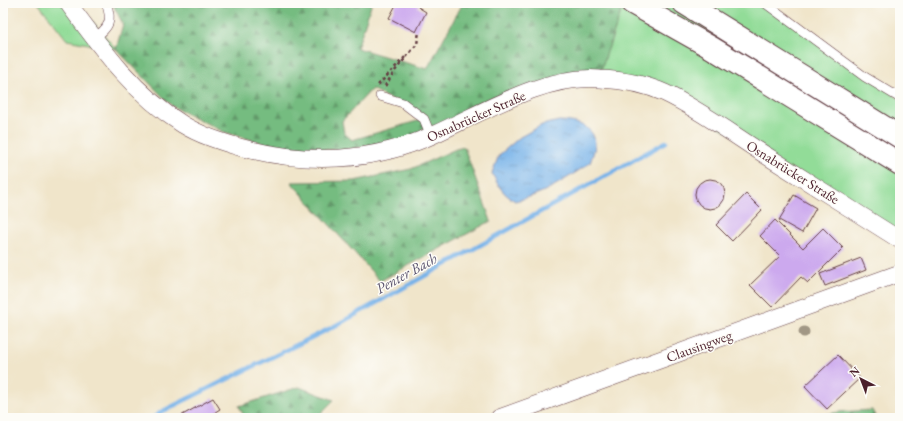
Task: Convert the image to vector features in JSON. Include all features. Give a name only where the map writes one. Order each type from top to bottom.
[{"type":"highway","points":[[632,3],[712,48],[900,164]]},
{"type":"highway","points":[[684,3],[900,137]]},
{"type":"street","name":"Osnabrücker Straße","points":[[68,3],[125,76],[150,100],[181,124],[204,136],[224,142],[283,157],[316,159],[347,158],[390,150],[431,136],[518,96],[564,81],[598,78],[634,82],[665,93],[706,117],[900,240]]},
{"type":"street","name":"Clausingweg","points":[[499,418],[900,274]]},
{"type":"lane","points":[[94,38],[106,30],[109,22],[106,3]]},
{"type":"lane","points":[[764,3],[865,77],[900,98]]},
{"type":"lane","points":[[380,96],[403,103],[424,119],[431,136]]},
{"type":"path","points":[[405,57],[380,96],[374,90],[417,44],[419,32]]},
{"type":"green space","points":[[38,3],[77,3],[116,49],[67,40]]},
{"type":"green space","points":[[112,3],[372,3],[357,48],[427,69],[463,3],[624,3],[598,78],[563,81],[431,136],[346,150],[284,149],[224,132],[172,106],[116,49],[123,24]],"holes":[[[372,89],[424,119],[352,140],[344,133],[342,121]]]},
{"type":"green space","points":[[624,3],[765,3],[900,99],[900,240],[665,93],[598,78]]},
{"type":"green space","points":[[464,147],[491,221],[380,281],[291,182],[354,181],[411,169],[456,149]]},
{"type":"green space","points":[[299,387],[334,400],[316,418],[245,418],[239,406]]},
{"type":"green space","points":[[872,410],[876,418],[809,418],[838,412]]},
{"type":"water","points":[[559,121],[577,123],[587,128],[591,132],[595,144],[590,163],[545,191],[515,201],[507,196],[501,189],[492,173],[499,155],[520,137],[542,125]]},
{"type":"building","points":[[397,3],[420,3],[418,7],[426,12],[416,32],[389,18]]},
{"type":"building","points":[[710,179],[721,183],[725,194],[721,205],[710,209],[699,205],[695,194],[699,183]]},
{"type":"building","points":[[746,194],[762,210],[732,241],[716,225]]},
{"type":"building","points":[[794,195],[816,208],[802,233],[779,220]]},
{"type":"building","points":[[775,220],[803,248],[823,228],[843,248],[808,283],[801,277],[772,307],[750,285],[780,256],[760,236]]},
{"type":"building","points":[[861,258],[866,270],[825,286],[820,274]]},
{"type":"building","points":[[838,355],[860,378],[827,409],[805,386]]},
{"type":"building","points":[[213,398],[220,409],[206,418],[177,418]]},
{"type":"waterway","name":"Penter Bach","points":[[153,418],[161,412],[333,327],[666,142]]}]
